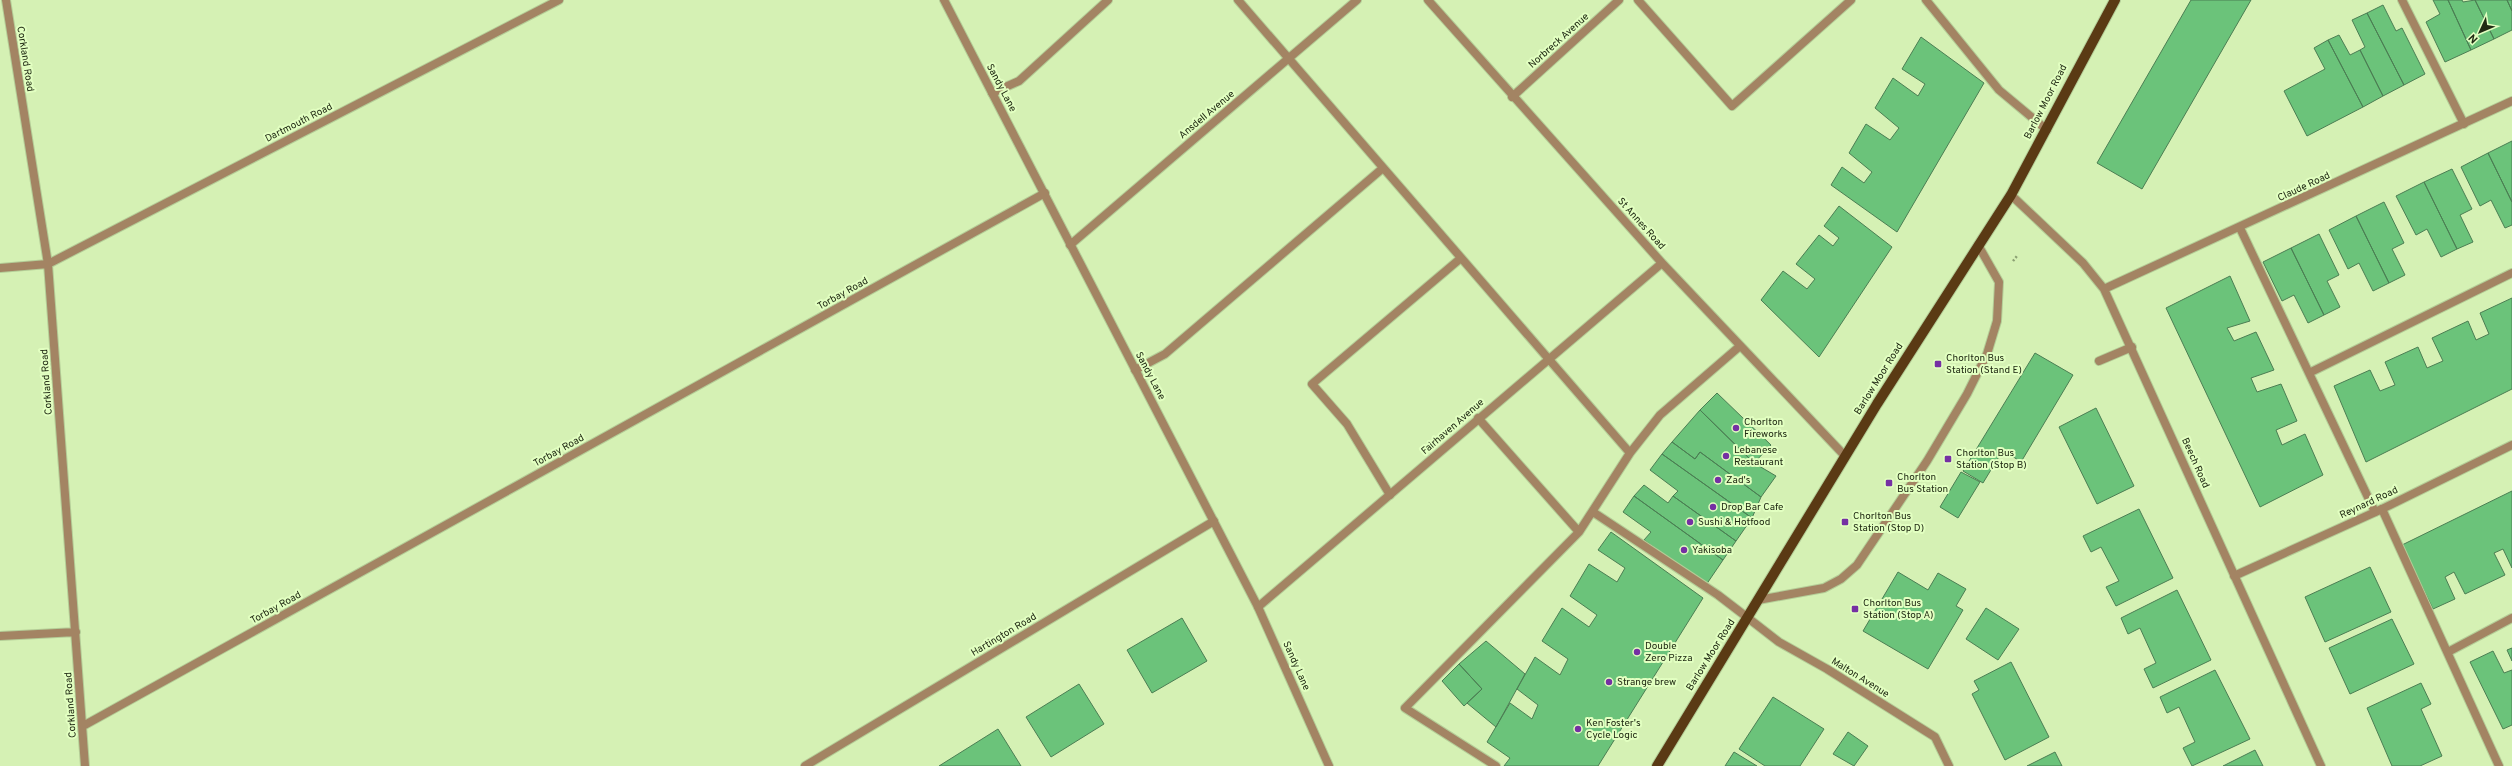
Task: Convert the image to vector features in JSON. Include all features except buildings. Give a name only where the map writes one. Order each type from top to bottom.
[{"type":"main road","name":"Barlow Moor Road","points":[[1656,766],[1748,618],[1845,456],[2011,195],[2047,130],[2063,94],[2115,0]]},
{"type":"street","name":"Corkland Road","points":[[6,0],[48,264],[85,766]]},
{"type":"street","name":"Dartmouth Road","points":[[48,264],[559,0]]},
{"type":"street","name":"Sandy Lane","points":[[944,0],[1258,607],[1329,766]]},
{"type":"street","points":[[992,93],[1019,81],[1108,0]]},
{"type":"street","points":[[1238,0],[1630,453]]},
{"type":"street","name":"Ansdell Avenue","points":[[1070,245],[1357,0]]},
{"type":"street","name":"St Annes Road","points":[[1428,0],[1512,97],[1662,263],[1845,456]]},
{"type":"street","name":"Norbreck Avenue","points":[[1512,97],[1619,0]]},
{"type":"street","points":[[1638,0],[1732,106],[1850,0]]},
{"type":"street","points":[[1926,0],[1999,90],[2047,130]]},
{"type":"street","points":[[2402,0],[2464,124]]},
{"type":"street","name":"Claude Road","points":[[2104,289],[2240,228],[2512,101]]},
{"type":"street","points":[[1135,370],[1165,354],[1384,168]]},
{"type":"street","name":"Torbay Road","points":[[83,726],[1045,193]]},
{"type":"street","name":"Beech Road","points":[[2011,195],[2083,263],[2104,289],[2132,347],[2321,766]]},
{"type":"street","points":[[2240,228],[2374,512]]},
{"type":"street","points":[[1758,600],[1824,588],[1841,579],[1857,565],[1927,462],[1967,394],[1987,354],[1997,321],[1999,282],[1978,245]]},
{"type":"street","points":[[1390,495],[1347,424],[1312,384],[1461,258]]},
{"type":"street","name":"Fairhaven Avenue","points":[[1258,607],[1478,418],[1662,263]]},
{"type":"street","points":[[0,268],[48,264]]},
{"type":"street","points":[[2309,373],[2512,273]]},
{"type":"street","points":[[1496,766],[1405,708],[1579,532],[1630,453],[1660,415],[1740,346]]},
{"type":"street","points":[[2099,361],[2132,347]]},
{"type":"street","points":[[1478,418],[1579,532]]},
{"type":"street","name":"Reynard Road","points":[[2234,576],[2382,509],[2512,445]]},
{"type":"street","points":[[2382,509],[2499,766]]},
{"type":"street","name":"Malton Avenue","points":[[1592,512],[1718,595],[1779,642],[1827,669],[1935,738],[1949,766]]},
{"type":"street","name":"Hartington Road","points":[[805,766],[1214,521]]},
{"type":"street","points":[[2448,652],[2512,618]]},
{"type":"street","points":[[0,636],[76,632]]},
{"type":"place","name":"Chorlton Bus Station (Stand E)","points":[[1938,364]]},
{"type":"place","name":"Chorlton Fireworks","points":[[1736,428]]},
{"type":"place","name":"Lebanese Restaurant","points":[[1726,456]]},
{"type":"place","name":"Chorlton Bus Station (Stop B)","points":[[1948,459]]},
{"type":"place","name":"Zad's","points":[[1718,480]]},
{"type":"place","name":"Chorlton Bus Station","points":[[1889,483]]},
{"type":"place","name":"Drop Bar Cafe","points":[[1713,507]]},
{"type":"place","name":"Sushi & Hotfood","points":[[1690,522]]},
{"type":"place","name":"Chorlton Bus Station (Stop D)","points":[[1845,522]]},
{"type":"place","name":"Yakisoba","points":[[1684,550]]},
{"type":"place","name":"Chorlton Bus Station (Stop A)","points":[[1855,609]]},
{"type":"place","name":"Double Zero Pizza","points":[[1637,652]]},
{"type":"place","name":"Strange brew","points":[[1609,682]]},
{"type":"place","name":"Ken Foster's Cycle Logic","points":[[1578,729]]}]
